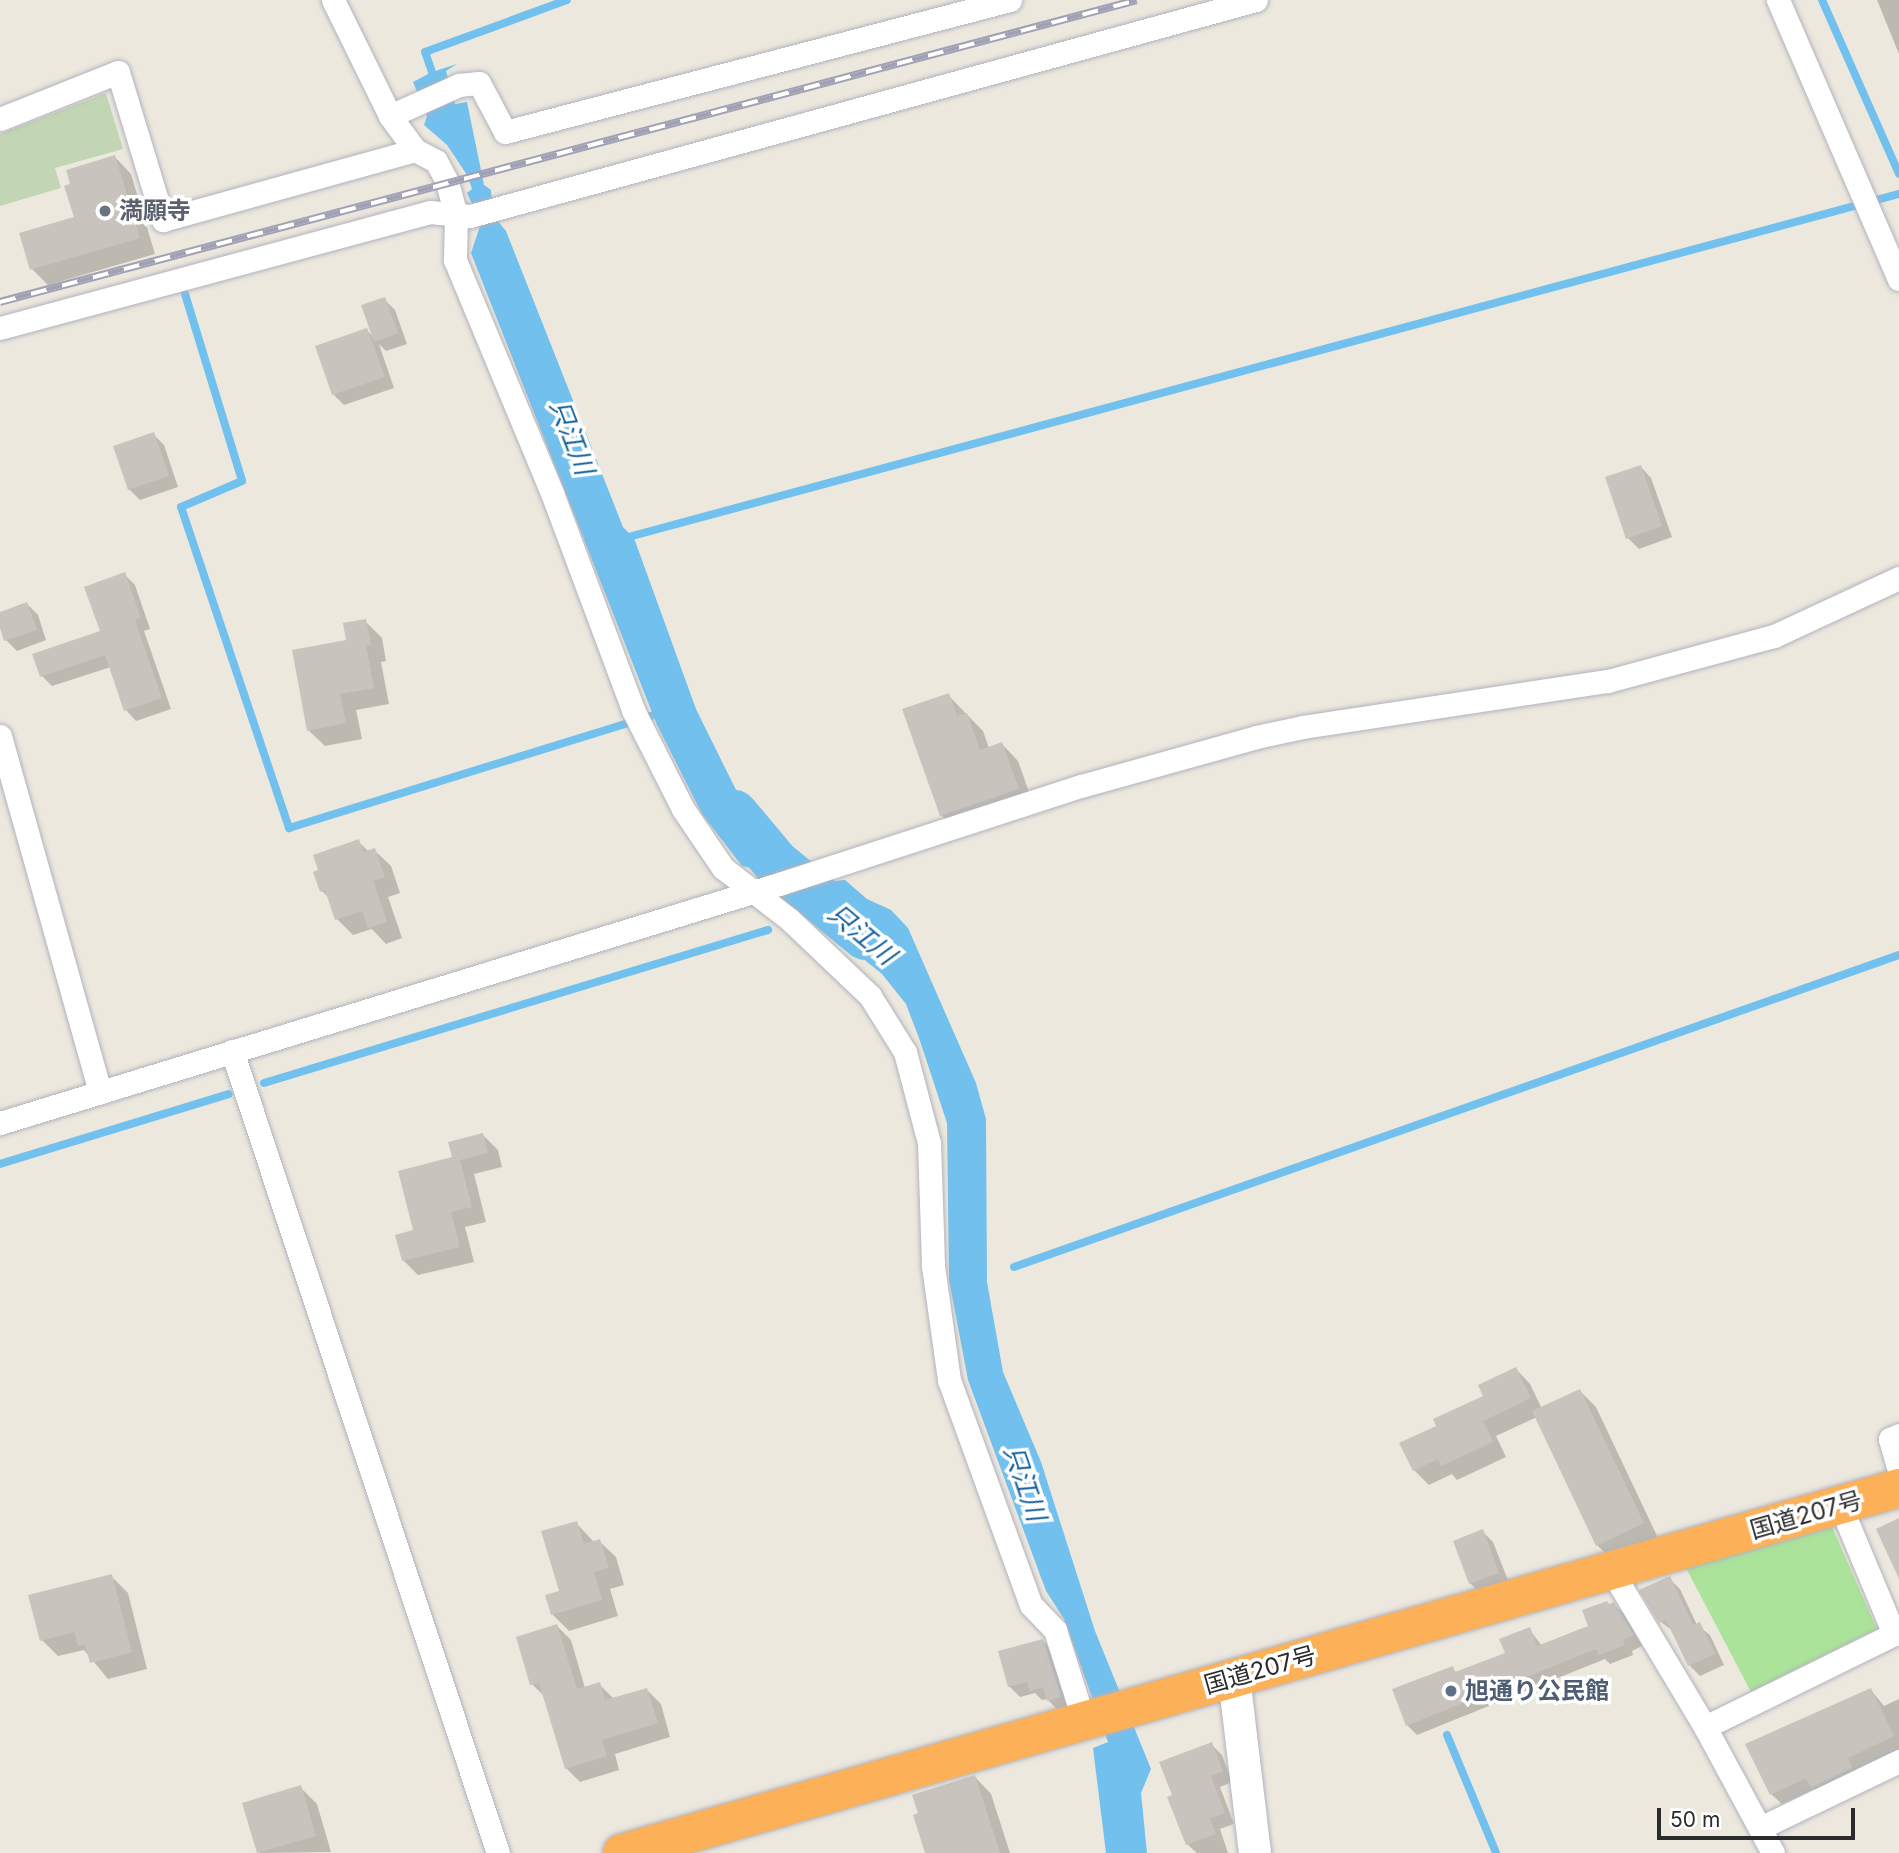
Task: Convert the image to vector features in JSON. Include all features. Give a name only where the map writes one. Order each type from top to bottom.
[{"type":"highway","name":"国道207号","points":[[631,1852],[1083,1719],[1899,1489]]},
{"type":"street","points":[[333,0],[390,116],[415,150],[436,161],[463,215],[456,260],[552,493],[638,720],[683,810],[723,868],[789,919],[870,996],[905,1052],[929,1143],[933,1266],[949,1380],[1031,1605],[1055,1630],[1083,1719]]},
{"type":"street","points":[[390,116],[459,85],[479,83],[505,132],[1010,0]]},
{"type":"street","points":[[0,328],[430,212],[463,215],[498,208],[1256,0]]},
{"type":"street","points":[[1778,0],[1899,279]]},
{"type":"street","points":[[0,119],[118,72],[163,220],[415,150]]},
{"type":"street","points":[[0,1123],[779,884],[1081,786],[1256,737],[1303,727],[1608,681],[1774,636],[1899,579]]},
{"type":"street","points":[[0,736],[100,1092]]},
{"type":"street","points":[[232,1052],[498,1853]]},
{"type":"street","points":[[1899,1435],[1890,1439],[1899,1471]]},
{"type":"street","points":[[1705,1727],[1894,1634],[1840,1506]]},
{"type":"street","points":[[1611,1570],[1705,1727],[1762,1827],[1773,1853]]},
{"type":"street","points":[[1234,1677],[1255,1853]]},
{"type":"street","points":[[1762,1827],[1899,1761]]},
{"type":"green space","points":[[106,93],[123,149],[55,168],[61,188],[0,206],[0,134]]},
{"type":"green space","points":[[1832,1527],[1877,1629],[1751,1692],[1686,1568]]},
{"type":"water","points":[[457,64],[446,71],[455,104],[467,102],[484,185],[491,190],[493,215],[506,231],[623,527],[634,538],[696,709],[737,792],[781,849],[770,872],[742,866],[702,814],[657,725],[471,253],[481,223],[467,193],[472,189],[467,175],[447,145],[424,125],[427,116],[413,82]]},
{"type":"water","points":[[845,880],[867,899],[891,910],[908,928],[976,1083],[986,1119],[987,1282],[1003,1372],[1041,1462],[1095,1631],[1151,1769],[1141,1793],[1147,1853],[1106,1853],[1093,1748],[1108,1742],[1064,1619],[1046,1591],[968,1380],[949,1280],[947,1123],[920,1041],[906,1004],[882,974],[808,914],[814,896],[834,881]]},
{"type":"building","name":"満願寺","points":[[115,155],[140,238],[30,270],[19,233],[74,217],[64,186],[70,184],[66,170]]},
{"type":"building","points":[[385,297],[398,333],[374,342],[361,305]]},
{"type":"building","points":[[367,328],[385,377],[332,395],[315,346]]},
{"type":"building","points":[[154,432],[169,476],[128,490],[113,446]]},
{"type":"building","points":[[1641,465],[1662,526],[1626,539],[1605,477]]},
{"type":"building","points":[[125,572],[141,618],[135,620],[162,698],[124,711],[105,655],[40,677],[32,654],[100,631],[84,587]]},
{"type":"building","points":[[27,602],[37,630],[4,641],[0,628],[0,612]]},
{"type":"building","points":[[366,619],[371,645],[366,645],[374,688],[340,694],[346,723],[307,731],[292,650],[346,640],[343,623]]},
{"type":"building","points":[[949,693],[957,716],[967,713],[980,750],[1002,742],[1019,789],[940,816],[902,709]]},
{"type":"building","points":[[359,839],[363,852],[375,848],[385,877],[373,881],[387,922],[368,928],[362,911],[335,920],[325,890],[320,892],[313,872],[318,870],[313,855]]},
{"type":"building","points":[[483,1133],[488,1153],[460,1160],[472,1207],[451,1212],[460,1247],[402,1261],[395,1235],[413,1230],[398,1171],[452,1157],[448,1142]]},
{"type":"building","points":[[1516,1367],[1531,1398],[1483,1421],[1493,1442],[1441,1466],[1438,1459],[1413,1471],[1399,1443],[1436,1426],[1433,1419],[1483,1396],[1478,1385]]},
{"type":"building","points":[[1580,1389],[1644,1523],[1596,1546],[1532,1411]]},
{"type":"building","points":[[1899,1518],[1899,1579],[1876,1529]]},
{"type":"building","points":[[577,1521],[584,1544],[600,1539],[609,1568],[594,1572],[602,1600],[551,1615],[545,1595],[559,1591],[541,1531]]},
{"type":"building","points":[[1483,1529],[1499,1573],[1469,1584],[1453,1541]]},
{"type":"building","points":[[112,1574],[132,1652],[90,1663],[85,1644],[78,1646],[74,1632],[40,1641],[28,1595]]},
{"type":"building","points":[[1670,1576],[1693,1625],[1700,1622],[1715,1654],[1688,1666],[1666,1620],[1659,1623],[1639,1590]]},
{"type":"building","points":[[1607,1601],[1609,1604],[1614,1602],[1634,1635],[1623,1640],[1625,1645],[1599,1655],[1596,1649],[1406,1726],[1392,1689],[1453,1666],[1455,1672],[1505,1653],[1499,1639],[1530,1627],[1537,1646],[1588,1626],[1582,1610]]},
{"type":"building","points":[[557,1624],[577,1689],[600,1682],[605,1700],[647,1688],[658,1723],[602,1740],[607,1756],[565,1769],[539,1683],[530,1685],[516,1637]]},
{"type":"building","points":[[1043,1639],[1061,1697],[1047,1701],[1043,1687],[1030,1691],[1027,1682],[1008,1687],[998,1651]]},
{"type":"building","points":[[1871,1688],[1894,1736],[1848,1758],[1852,1768],[1811,1788],[1806,1778],[1770,1795],[1745,1744]]},
{"type":"building","points":[[1212,1742],[1223,1771],[1211,1776],[1225,1813],[1210,1819],[1216,1834],[1186,1845],[1167,1797],[1172,1795],[1159,1762]]},
{"type":"building","points":[[975,1775],[1000,1853],[925,1853],[913,1815],[918,1813],[912,1795]]},
{"type":"building","points":[[301,1785],[316,1836],[257,1853],[242,1803]]},
{"type":"waterway","points":[[432,72],[425,52],[567,0]]},
{"type":"waterway","points":[[1822,0],[1899,174]]},
{"type":"waterway","points":[[621,539],[1899,194]]},
{"type":"waterway","points":[[185,294],[242,481],[181,507],[289,828],[661,713]]},
{"type":"waterway","name":"只江川","points":[[734,813],[776,863],[865,936]]},
{"type":"waterway","points":[[264,1083],[768,930]]},
{"type":"waterway","points":[[1014,1267],[1899,955]]},
{"type":"waterway","points":[[0,1164],[229,1094]]},
{"type":"waterway","points":[[1447,1735],[1496,1853]]},
{"type":"railway","points":[[0,302],[1137,0]]},
{"type":"place","name":"満願寺","points":[[105,211]]},
{"type":"place","name":"旭通り公民館","points":[[1451,1691]]}]
